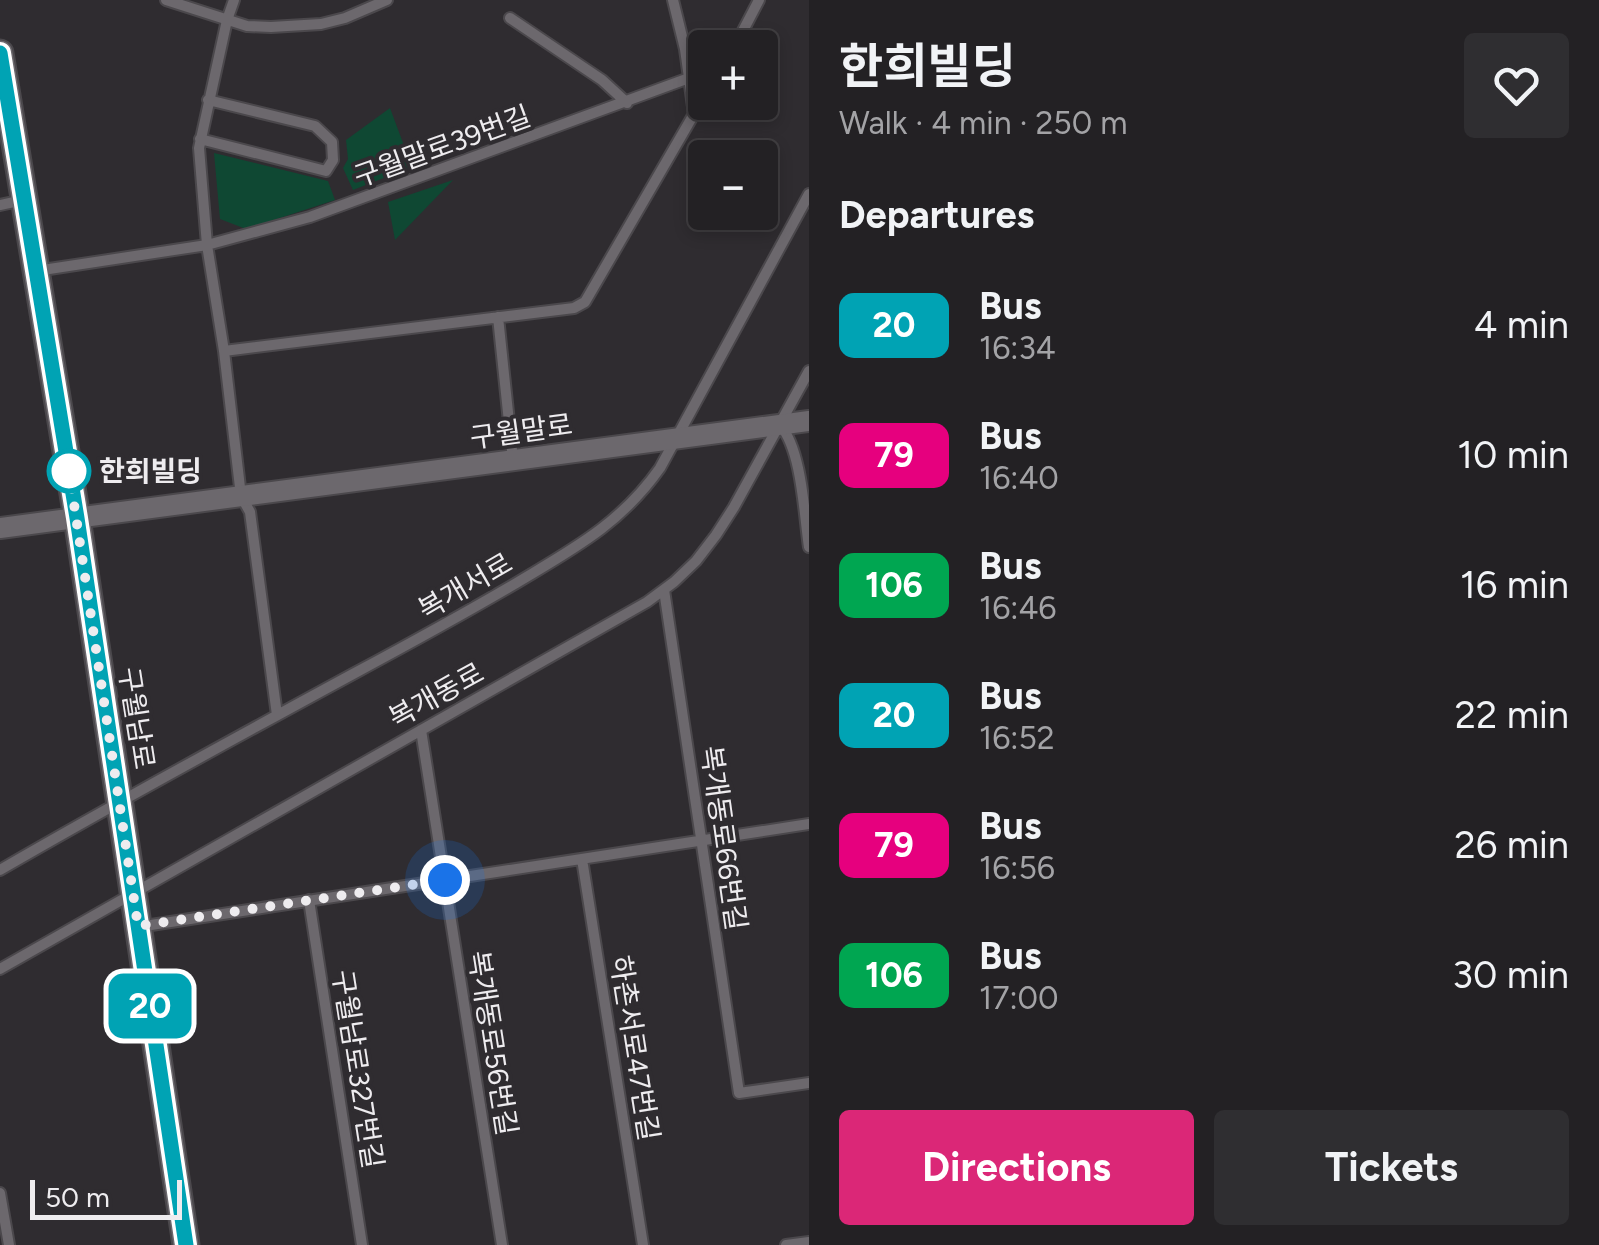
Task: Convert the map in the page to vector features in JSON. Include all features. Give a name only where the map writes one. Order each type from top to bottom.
[{"type":"street","name":"구월남로","points":[[0,53],[12,203],[36,271],[186,1245]]},
{"type":"street","name":"구월말로","points":[[0,528],[809,421]]},
{"type":"lane","points":[[166,0],[247,26],[270,27],[321,24],[346,18],[386,0]]},
{"type":"lane","points":[[234,0],[199,148],[207,245],[241,496],[250,512],[276,715]]},
{"type":"lane","points":[[673,0],[688,69]]},
{"type":"lane","points":[[743,30],[758,0]]},
{"type":"lane","points":[[510,18],[602,80],[627,103]]},
{"type":"lane","name":"구월말로39번길","points":[[36,271],[207,245],[310,218],[688,79]]},
{"type":"lane","points":[[200,139],[326,172],[333,160],[332,142],[315,126],[208,100]]},
{"type":"lane","points":[[224,351],[574,308],[586,302],[691,120]]},
{"type":"lane","name":"복개서로","points":[[0,870],[120,800],[462,614],[614,521],[645,489],[676,438],[809,194]]},
{"type":"lane","points":[[498,317],[513,460]]},
{"type":"lane","name":"복개동로","points":[[0,969],[664,590],[716,535],[809,371]]},
{"type":"lane","points":[[780,425],[795,456],[809,547]]},
{"type":"lane","name":"복개동로66번길","points":[[664,590],[739,1093],[809,1083]]},
{"type":"lane","name":"복개동로56번길","points":[[422,730],[502,1245]]},
{"type":"lane","points":[[138,926],[809,824]]},
{"type":"lane","name":"하촌서로47번길","points":[[582,859],[644,1245]]},
{"type":"lane","name":"구월남로327번길","points":[[309,900],[362,1245]]},
{"type":"lane","points":[[0,1193],[8,1245]]},
{"type":"lane","points":[[786,1245],[809,1242]]},
{"type":"green space","points":[[390,108],[412,167],[353,190],[343,168],[348,159],[346,140]]},
{"type":"green space","points":[[214,153],[328,181],[335,200],[246,229],[220,219]]},
{"type":"green space","points":[[453,180],[395,240],[388,202]]},
{"type":"bus line","name":"20","points":[[0,53],[77,518],[186,1245]]},
{"type":"place","name":"한희빌딩","points":[[69,471]]},
{"type":"route","points":[[69,471],[138,926],[445,880]]}]
